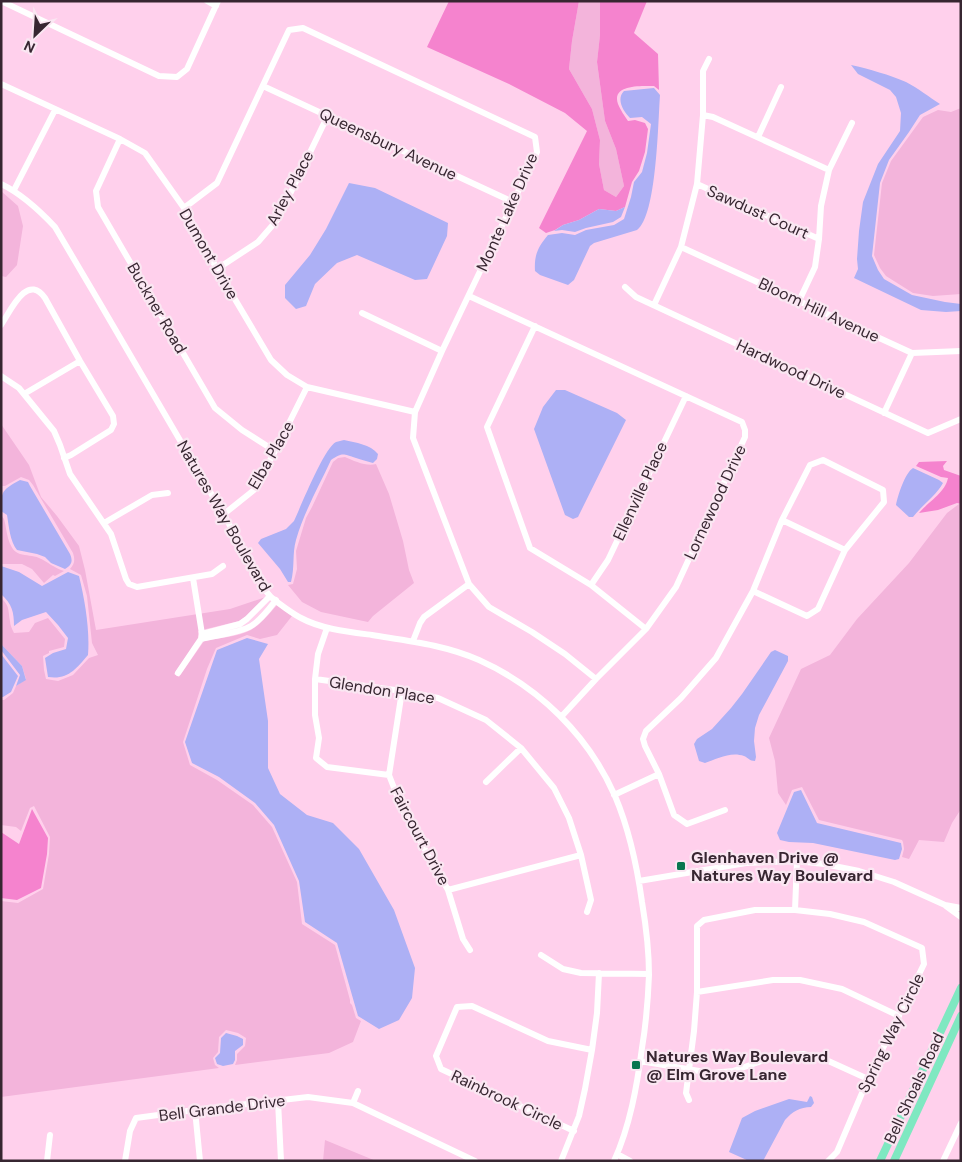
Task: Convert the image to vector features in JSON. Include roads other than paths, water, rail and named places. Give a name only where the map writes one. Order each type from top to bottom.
[{"type":"main road","name":"Bell Shoals Road","points":[[880,1161],[961,988]]},
{"type":"main road","name":"Bell Shoals Road","points":[[894,1161],[961,1016]]},
{"type":"street","points":[[1,1],[159,76],[177,77],[187,69],[217,3],[208,1]]},
{"type":"street","name":"Monte Lake Drive","points":[[184,208],[217,183],[289,30],[303,28],[535,136],[537,152],[442,350],[415,412],[413,438],[468,584],[489,607],[549,643],[596,679]]},
{"type":"street","points":[[654,305],[681,247],[696,184],[703,115],[703,71],[709,59]]},
{"type":"street","name":"Dumont Drive","points":[[1,84],[145,152],[184,208],[217,269],[271,360],[287,376],[307,387],[415,412]]},
{"type":"street","name":"Queensbury Avenue","points":[[263,86],[513,202]]},
{"type":"street","points":[[758,137],[781,87]]},
{"type":"street","points":[[14,190],[55,110]]},
{"type":"street","name":"Arley Place","points":[[217,269],[258,242],[278,219],[328,115]]},
{"type":"street","points":[[703,115],[713,117],[830,170]]},
{"type":"street","points":[[799,301],[815,267],[821,206],[830,170],[852,123]]},
{"type":"street","name":"Buckner Road","points":[[120,139],[96,191],[98,207],[215,408],[242,430],[275,451]]},
{"type":"street","name":"Natures Way Boulevard","points":[[1,184],[14,190],[55,227],[224,514],[262,585],[270,596],[301,618],[327,628],[413,641],[445,648],[478,660],[512,677],[540,696],[579,736],[595,759],[614,795],[628,834],[639,882],[646,930],[649,974],[646,1020],[640,1061],[629,1118],[616,1158]]},
{"type":"street","name":"Sawdust Court","points":[[696,184],[819,239]]},
{"type":"street","name":"Bloom Hill Avenue","points":[[681,247],[912,353],[961,351]]},
{"type":"street","name":"Hardwood Drive","points":[[625,287],[636,297],[928,432],[961,420]]},
{"type":"street","points":[[1,325],[23,292],[29,289],[37,290],[41,293],[113,416],[114,424],[111,430],[104,436],[64,458]]},
{"type":"street","name":"Lornewood Drive","points":[[468,296],[742,422],[745,430],[745,437],[676,587],[646,629],[561,717]]},
{"type":"street","points":[[362,313],[442,350]]},
{"type":"street","points":[[535,326],[487,427],[530,548],[591,585],[646,629]]},
{"type":"street","points":[[884,412],[912,353]]},
{"type":"street","points":[[24,394],[80,362]]},
{"type":"street","points":[[1,376],[15,385],[24,394],[54,431],[70,474],[111,534],[126,579],[132,586],[137,588],[212,574],[223,566]]},
{"type":"street","name":"Elba Place","points":[[224,514],[254,490],[307,387]]},
{"type":"street","name":"Ellenville Place","points":[[591,585],[608,560],[686,396]]},
{"type":"street","points":[[725,810],[688,824],[674,815],[659,774],[645,746],[643,738],[646,731],[681,698],[716,658],[753,591],[782,520],[810,465],[823,460],[883,490],[884,502],[845,550],[818,609],[807,616],[753,591]]},
{"type":"street","points":[[104,523],[152,495],[168,494]]},
{"type":"street","points":[[782,520],[845,550]]},
{"type":"street","points":[[193,578],[202,636]]},
{"type":"street","points":[[413,641],[424,617],[468,584]]},
{"type":"street","points":[[178,673],[202,636],[240,624],[270,596]]},
{"type":"street","points":[[202,636],[244,629],[251,626],[263,616],[276,600]]},
{"type":"street","points":[[256,610],[263,616]]},
{"type":"street","points":[[327,628],[318,654],[315,680],[319,738],[316,758],[327,767],[389,775]]},
{"type":"street","name":"Glendon Place","points":[[315,680],[402,691],[438,698],[486,720],[521,748],[554,788],[569,818],[581,855],[591,900],[587,912]]},
{"type":"street","name":"Faircourt Drive","points":[[402,691],[389,775],[403,810],[448,890],[463,939],[470,950]]},
{"type":"street","points":[[486,782],[521,748]]},
{"type":"street","points":[[614,795],[659,774]]},
{"type":"street","points":[[448,890],[581,855]]},
{"type":"street","points":[[796,910],[797,861]]},
{"type":"street","points":[[639,882],[746,863],[797,861],[842,867],[894,882],[945,905],[961,917]]},
{"type":"street","points":[[945,905],[961,908]]},
{"type":"street","name":"Spring Way Circle","points":[[689,1100],[686,1093],[694,1031],[697,926],[704,920],[755,910],[796,910],[830,914],[864,922],[922,948],[924,964],[868,1079],[837,1152],[828,1161]]},
{"type":"street","points":[[541,955],[563,969],[581,973],[649,974]]},
{"type":"street","points":[[561,1161],[579,1116],[592,1050],[597,1012],[599,973]]},
{"type":"street","points":[[696,992],[773,980],[800,980],[842,989],[899,1016]]},
{"type":"street","name":"Rainbrook Circle","points":[[574,1131],[441,1068],[436,1056],[457,1007],[472,1006],[548,1041],[592,1050]]},
{"type":"street","points":[[640,1061],[711,1073],[733,1072],[776,1056],[803,1054],[824,1059],[868,1079]]},
{"type":"street","points":[[353,1103],[358,1091]]},
{"type":"street","name":"Bell Grande Drive","points":[[125,1161],[130,1131],[136,1118],[308,1097],[353,1103],[475,1161]]},
{"type":"street","points":[[278,1101],[281,1161]]},
{"type":"street","points":[[195,1110],[200,1161]]},
{"type":"street","points":[[943,1161],[961,1123]]},
{"type":"street","points":[[47,1161],[50,1136]]},
{"type":"street","points":[[616,1158],[630,1161]]},
{"type":"water","points":[[851,65],[879,72],[906,82],[940,104],[920,115],[889,160],[880,183],[872,256],[884,279],[912,295],[961,304],[961,311],[921,310],[854,278],[858,269],[859,231],[863,202],[878,164],[900,131],[901,113],[896,97],[890,90],[858,74]]},
{"type":"water","points":[[654,88],[660,95],[657,145],[653,188],[644,221],[637,230],[594,243],[590,246],[574,280],[568,285],[540,275],[535,271],[535,260],[539,247],[548,235],[562,233],[575,235],[586,230],[614,225],[624,219],[634,182],[642,172],[651,124],[642,117],[630,118],[623,108],[621,98],[624,91]]},
{"type":"water","points":[[349,183],[375,188],[448,223],[447,236],[427,279],[415,280],[357,255],[337,263],[315,284],[306,306],[296,309],[285,298],[285,285],[310,255],[326,229]]},
{"type":"water","points":[[625,207],[621,217],[613,222],[575,232],[554,231],[599,209],[616,211]]},
{"type":"water","points":[[556,390],[565,390],[617,413],[626,420],[578,517],[573,519],[565,515],[534,429],[543,407]]},
{"type":"water","points":[[344,440],[371,448],[378,454],[377,459],[373,463],[343,454],[331,460],[299,530],[295,545],[291,582],[288,582],[280,569],[258,543],[261,539],[286,529],[294,521],[325,455],[336,442]]},
{"type":"water","points":[[913,468],[943,483],[913,517],[909,517],[896,505],[905,479]]},
{"type":"water","points":[[20,480],[28,482],[70,554],[71,563],[65,569],[51,563],[45,557],[17,550],[10,534],[7,515],[1,511],[1,499],[9,486]]},
{"type":"water","points":[[1,566],[19,572],[42,586],[68,572],[79,576],[86,616],[88,655],[71,672],[61,677],[48,677],[45,658],[66,649],[68,638],[46,612],[22,620],[14,626],[12,608],[1,594]]},
{"type":"water","points":[[247,638],[268,644],[259,659],[268,721],[268,768],[280,794],[307,815],[333,823],[359,849],[394,910],[415,968],[412,998],[399,1020],[379,1029],[358,1016],[337,943],[305,922],[299,881],[274,825],[255,803],[219,777],[192,763],[185,742],[217,650]]},
{"type":"water","points":[[1,644],[22,666],[26,680],[16,686],[20,675],[1,650]]},
{"type":"water","points":[[775,650],[788,656],[788,661],[759,715],[755,728],[755,761],[734,754],[705,763],[699,761],[694,744],[697,739],[712,729],[731,708],[771,652]]},
{"type":"water","points":[[1,654],[18,676],[11,692],[3,697],[1,697]]},
{"type":"water","points":[[801,790],[817,823],[901,843],[902,849],[899,859],[895,860],[813,843],[780,840],[777,833],[794,792]]},
{"type":"water","points":[[226,1033],[243,1039],[243,1045],[235,1051],[233,1064],[223,1066],[217,1064],[215,1058],[220,1053],[221,1038]]},
{"type":"water","points":[[810,1096],[814,1103],[811,1107],[796,1110],[785,1120],[763,1161],[749,1161],[729,1152],[742,1118],[755,1111],[789,1099],[807,1102]]},
{"type":"place","name":"Glenhaven Drive @ Natures Way Boulevard","points":[[681,866]]},
{"type":"place","name":"Natures Way Boulevard @ Elm Grove Lane","points":[[636,1065]]}]
